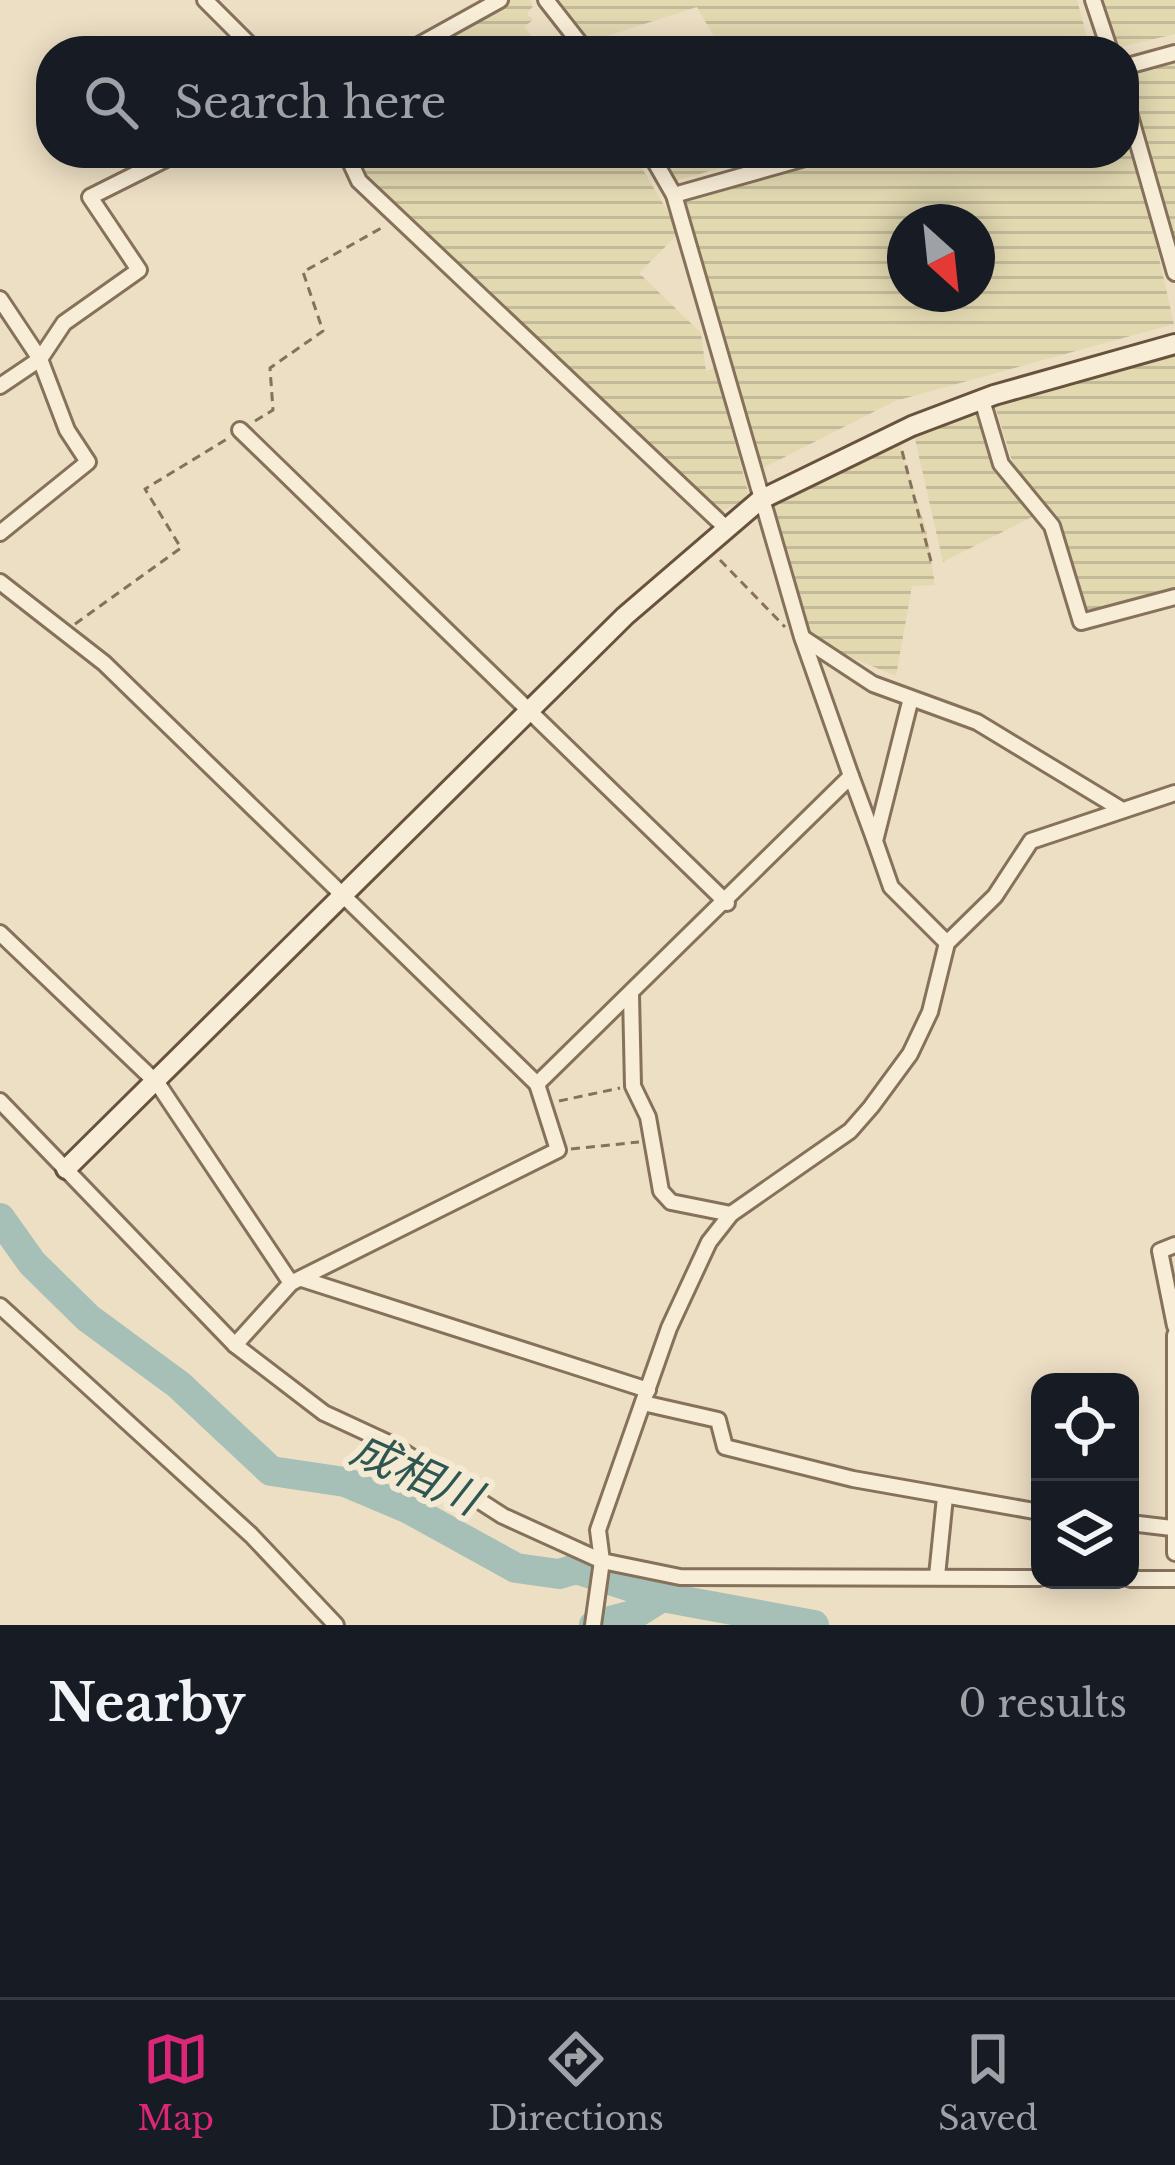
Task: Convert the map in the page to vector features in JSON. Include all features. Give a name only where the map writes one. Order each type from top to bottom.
[{"type":"street","points":[[210,6],[234,0]]},
{"type":"street","points":[[435,36],[500,0]]},
{"type":"street","points":[[546,0],[574,36]]},
{"type":"street","points":[[1093,0],[1105,36]]},
{"type":"street","points":[[210,6],[241,36]]},
{"type":"street","points":[[1139,64],[1175,53]]},
{"type":"street","points":[[1139,148],[1175,274]]},
{"type":"street","points":[[0,386],[40,359],[64,323],[139,270],[90,196],[147,168]]},
{"type":"street","points":[[352,168],[358,181],[725,527]]},
{"type":"street","points":[[659,168],[674,195],[802,638],[891,887],[947,944]]},
{"type":"street","points":[[674,195],[770,168]]},
{"type":"street","points":[[0,299],[40,359],[67,430],[88,462],[0,533]]},
{"type":"street","points":[[66,1169],[158,1084],[530,711],[725,527],[760,500],[896,432],[982,400],[1175,344]]},
{"type":"street","points":[[982,400],[1001,464],[1052,526],[1082,622],[1175,597]]},
{"type":"street","points":[[240,430],[727,903]]},
{"type":"street","points":[[0,582],[104,663],[537,1084],[558,1150],[296,1281],[235,1345]]},
{"type":"street","points":[[802,638],[910,702],[977,722],[1119,808]]},
{"type":"street","points":[[875,841],[910,702]]},
{"type":"street","points":[[537,1084],[727,903],[851,776]]},
{"type":"street","points":[[593,1625],[602,1561],[598,1530],[689,1286],[710,1242],[731,1214],[850,1131],[871,1107],[910,1054],[930,1012],[947,944],[995,896],[1031,841],[1175,793]]},
{"type":"street","points":[[0,933],[158,1084],[296,1281],[718,1420],[725,1447],[945,1497],[1031,1511]]},
{"type":"street","points":[[631,994],[633,1086],[653,1141],[661,1191],[671,1202],[731,1214]]},
{"type":"street","points":[[0,1101],[235,1345],[324,1413],[391,1444],[503,1516],[602,1561],[680,1577],[1031,1578]]},
{"type":"street","points":[[1175,1246],[1160,1251],[1175,1325]]},
{"type":"street","points":[[0,1306],[251,1535],[337,1625]]},
{"type":"street","points":[[1175,1335],[1175,1552]]},
{"type":"street","points":[[937,1576],[945,1497]]},
{"type":"street","points":[[1139,1524],[1172,1528]]},
{"type":"street","points":[[1139,1579],[1175,1579]]},
{"type":"path","points":[[896,432],[932,565]]},
{"type":"path","points":[[719,560],[776,622],[802,638]]},
{"type":"path","points":[[544,1106],[633,1086]]},
{"type":"path","points":[[558,1150],[653,1141]]},
{"type":"shaded area","points":[[508,0],[530,0],[533,6],[527,14],[533,20],[524,27],[532,36],[447,36]]},
{"type":"shaded area","points":[[546,0],[1077,0],[1087,36],[713,36],[697,7],[607,36],[575,36]]},
{"type":"shaded area","points":[[1090,0],[1175,0],[1175,34],[1139,43],[1139,36],[1100,36]]},
{"type":"shaded area","points":[[1175,53],[1175,257],[1139,141],[1139,64]]},
{"type":"shaded area","points":[[363,168],[642,168],[680,232],[639,273],[701,333],[706,371],[715,368],[748,492],[746,500],[720,512]]},
{"type":"shaded area","points":[[658,168],[720,168],[668,183]]},
{"type":"shaded area","points":[[770,168],[1139,168],[1174,324],[895,401],[753,473],[674,195]]},
{"type":"shaded area","points":[[1175,353],[1175,588],[1085,615],[1050,519],[1018,480],[995,406]]},
{"type":"shaded area","points":[[982,400],[1004,474],[1034,516],[943,562],[912,426]]},
{"type":"shaded area","points":[[896,432],[926,529],[935,585],[912,586],[896,676],[802,637],[760,500]]},
{"type":"waterway","name":"成相川","points":[[0,1218],[32,1263],[88,1318],[179,1385],[271,1471],[345,1482],[409,1509],[516,1568],[559,1574],[576,1569],[662,1597],[814,1625]]},
{"type":"waterway","points":[[594,1625],[633,1615],[662,1597]]}]
